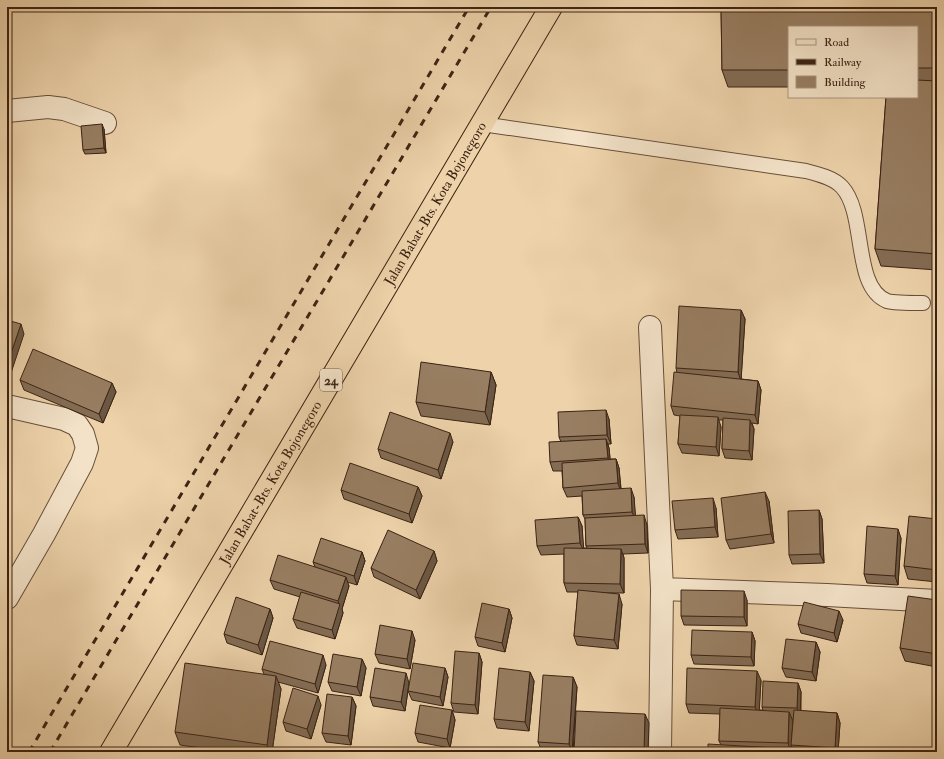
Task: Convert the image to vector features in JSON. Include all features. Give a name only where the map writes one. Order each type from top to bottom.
[{"type":"highway","name":"Jalan Babat-Bts. Kota Bojonegoro","points":[[111,752],[551,7]]},
{"type":"street","points":[[7,111],[48,107],[64,109],[105,123]]},
{"type":"street","points":[[650,327],[662,589],[660,752]]},
{"type":"street","points":[[7,406],[64,419],[77,425],[83,434],[87,448],[82,463],[10,586]]},
{"type":"street","points":[[662,589],[828,595],[937,601]]},
{"type":"lane","points":[[482,124],[806,171],[825,176],[842,186],[851,200],[868,282],[876,294],[887,301],[923,303]]},
{"type":"building","points":[[721,7],[937,7],[937,68],[918,68],[918,26],[788,26],[788,70],[722,70]]},
{"type":"building","points":[[918,80],[937,81],[937,254],[875,249],[886,98],[918,98]]},
{"type":"building","points":[[102,124],[104,148],[83,150],[81,126]]},
{"type":"building","points":[[679,306],[741,310],[738,372],[676,368]]},
{"type":"building","points":[[7,320],[21,324],[7,365]]},
{"type":"building","points":[[33,349],[112,383],[99,414],[20,380]]},
{"type":"building","points":[[421,362],[491,372],[485,412],[416,402]]},
{"type":"building","points":[[674,372],[758,381],[755,415],[671,406]]},
{"type":"building","points":[[606,410],[607,435],[559,437],[558,412]]},
{"type":"building","points":[[390,412],[450,433],[438,470],[378,449]]},
{"type":"building","points":[[680,415],[718,417],[716,447],[678,444]]},
{"type":"building","points":[[723,418],[750,420],[749,451],[722,449]]},
{"type":"building","points":[[606,439],[608,458],[550,462],[549,442]]},
{"type":"building","points":[[616,459],[618,483],[563,488],[562,463]]},
{"type":"building","points":[[350,463],[418,487],[409,514],[341,490]]},
{"type":"building","points":[[631,488],[632,512],[583,515],[582,491]]},
{"type":"building","points":[[765,492],[771,534],[726,540],[721,498]]},
{"type":"building","points":[[713,498],[715,527],[675,530],[672,501]]},
{"type":"building","points":[[819,510],[820,554],[789,555],[788,511]]},
{"type":"building","points":[[644,515],[645,544],[586,546],[585,518]]},
{"type":"building","points":[[909,516],[937,519],[937,570],[904,566]]},
{"type":"building","points":[[578,517],[580,543],[537,546],[535,520]]},
{"type":"building","points":[[867,526],[898,529],[895,576],[864,574]]},
{"type":"building","points":[[388,530],[434,551],[416,590],[371,568]]},
{"type":"building","points":[[321,538],[362,552],[354,576],[313,562]]},
{"type":"building","points":[[564,548],[621,549],[620,584],[564,583]]},
{"type":"building","points":[[278,555],[346,577],[338,601],[270,580]]},
{"type":"building","points":[[578,590],[619,594],[614,640],[574,636]]},
{"type":"building","points":[[681,590],[744,591],[744,617],[681,616]]},
{"type":"building","points":[[301,592],[340,604],[332,630],[293,619]]},
{"type":"building","points":[[908,596],[937,600],[937,654],[900,648]]},
{"type":"building","points":[[236,597],[270,609],[258,645],[224,634]]},
{"type":"building","points":[[804,602],[839,611],[834,633],[798,624]]},
{"type":"building","points":[[482,603],[509,609],[502,643],[475,637]]},
{"type":"building","points":[[380,625],[412,631],[407,659],[375,654]]},
{"type":"building","points":[[692,630],[752,632],[751,657],[691,655]]},
{"type":"building","points":[[786,639],[816,642],[812,672],[782,668]]},
{"type":"building","points":[[270,641],[323,655],[315,684],[262,669]]},
{"type":"building","points":[[455,651],[479,653],[475,705],[451,703]]},
{"type":"building","points":[[333,654],[362,659],[357,687],[328,682]]},
{"type":"building","points":[[185,663],[276,676],[267,745],[175,732]]},
{"type":"building","points":[[413,663],[445,668],[440,697],[408,691]]},
{"type":"building","points":[[375,668],[406,673],[401,702],[370,697]]},
{"type":"building","points":[[499,668],[530,672],[525,722],[494,719]]},
{"type":"building","points":[[687,668],[757,671],[755,707],[686,704]]},
{"type":"building","points":[[543,675],[573,677],[569,744],[538,742]]},
{"type":"building","points":[[763,681],[798,683],[797,708],[762,707]]},
{"type":"building","points":[[293,688],[318,696],[307,729],[283,722]]},
{"type":"building","points":[[327,694],[352,697],[348,736],[322,733]]},
{"type":"building","points":[[420,705],[452,710],[447,739],[415,733]]},
{"type":"building","points":[[720,708],[789,712],[788,743],[719,741]]},
{"type":"building","points":[[794,710],[837,713],[835,748],[791,745]]},
{"type":"building","points":[[576,711],[645,714],[644,752],[574,752]]},
{"type":"building","points":[[708,744],[775,748],[775,752],[708,752]]},
{"type":"railway","points":[[29,752],[469,7]]},
{"type":"railway","points":[[50,752],[491,7]]}]
